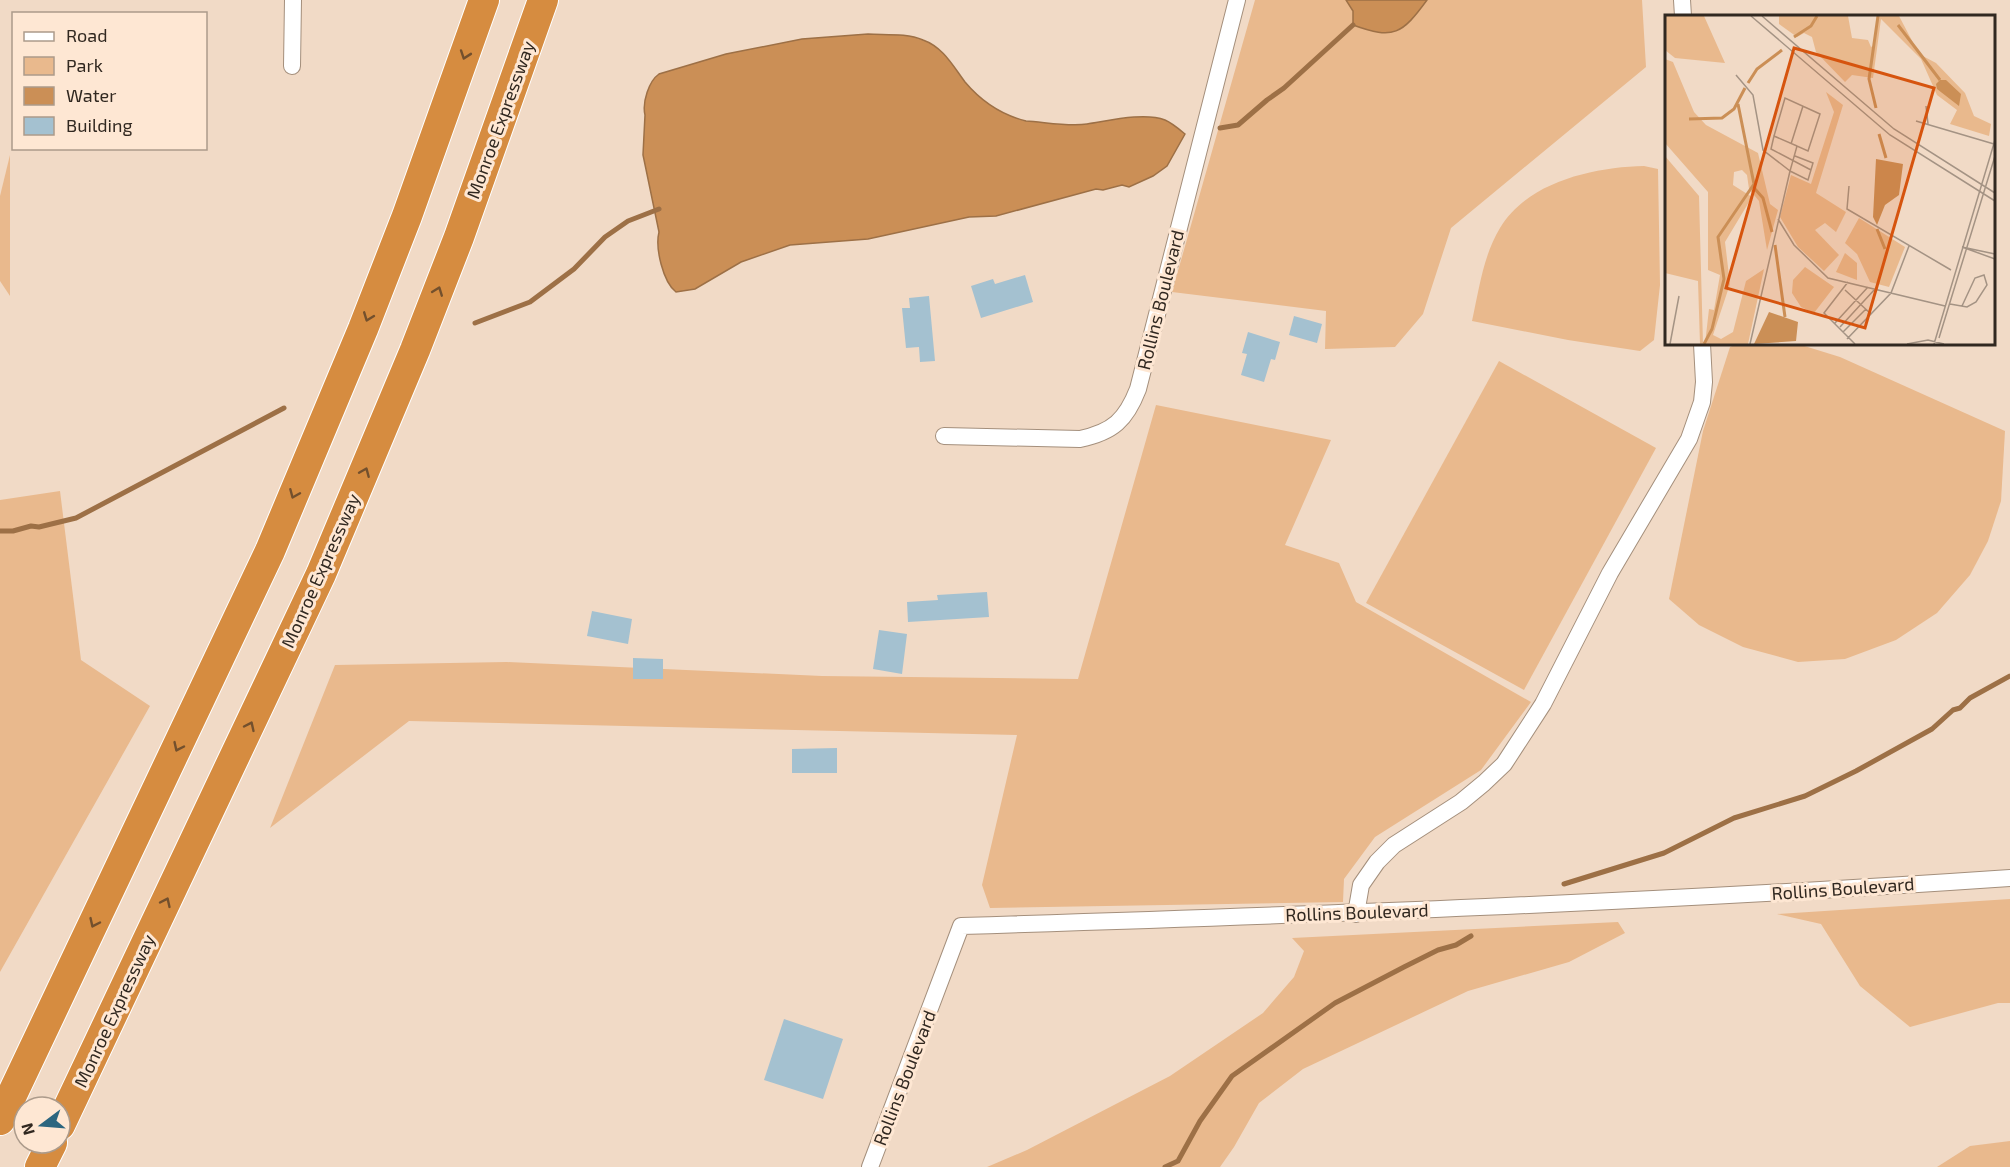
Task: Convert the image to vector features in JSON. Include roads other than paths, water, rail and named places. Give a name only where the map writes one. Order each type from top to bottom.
[{"type":"highway","points":[[0,1120],[270,551],[391,257],[484,0]]},
{"type":"highway","name":"Monroe Expressway","points":[[72,1100],[321,574],[415,350],[455,247],[543,0]]},
{"type":"street","points":[[292,66],[293,0]]},
{"type":"street","name":"Rollins Boulevard","points":[[944,436],[1080,439],[1110,429],[1132,406],[1237,0]]},
{"type":"street","points":[[1682,0],[1683,15]]},
{"type":"street","points":[[1356,914],[1361,885],[1377,862],[1394,845],[1461,802],[1504,764],[1543,704],[1611,573],[1689,440],[1702,402],[1704,382],[1702,345]]},
{"type":"street","name":"Rollins Boulevard","points":[[870,1167],[962,926],[1356,914],[1798,892],[2010,878]]},
{"type":"water","points":[[1346,0],[1427,0],[1403,27],[1388,33],[1353,25],[1353,11]]},
{"type":"water","points":[[868,34],[910,36],[930,43],[947,58],[978,95],[1000,111],[1026,121],[1072,125],[1147,117],[1165,120],[1185,134],[1167,166],[1153,176],[1129,187],[1122,185],[1103,190],[1096,189],[996,216],[969,217],[868,239],[790,245],[741,262],[695,289],[676,292],[667,281],[661,264],[658,247],[659,232],[643,155],[645,104],[647,92],[655,77],[726,54],[802,39]]},
{"type":"waterway","points":[[1220,128],[1238,125],[1284,88],[1353,25]]},
{"type":"waterway","points":[[475,323],[530,302],[574,269],[605,237],[628,221],[659,209]]},
{"type":"waterway","points":[[0,531],[13,531],[31,526],[39,527],[76,518],[284,408]]},
{"type":"waterway","points":[[1564,884],[1664,853],[1734,818],[1805,796],[1932,729],[1970,698],[2010,676]]},
{"type":"waterway","points":[[1165,1167],[1178,1161],[1200,1121],[1232,1076],[1335,1003],[1438,950],[1456,945],[1471,936]]}]
